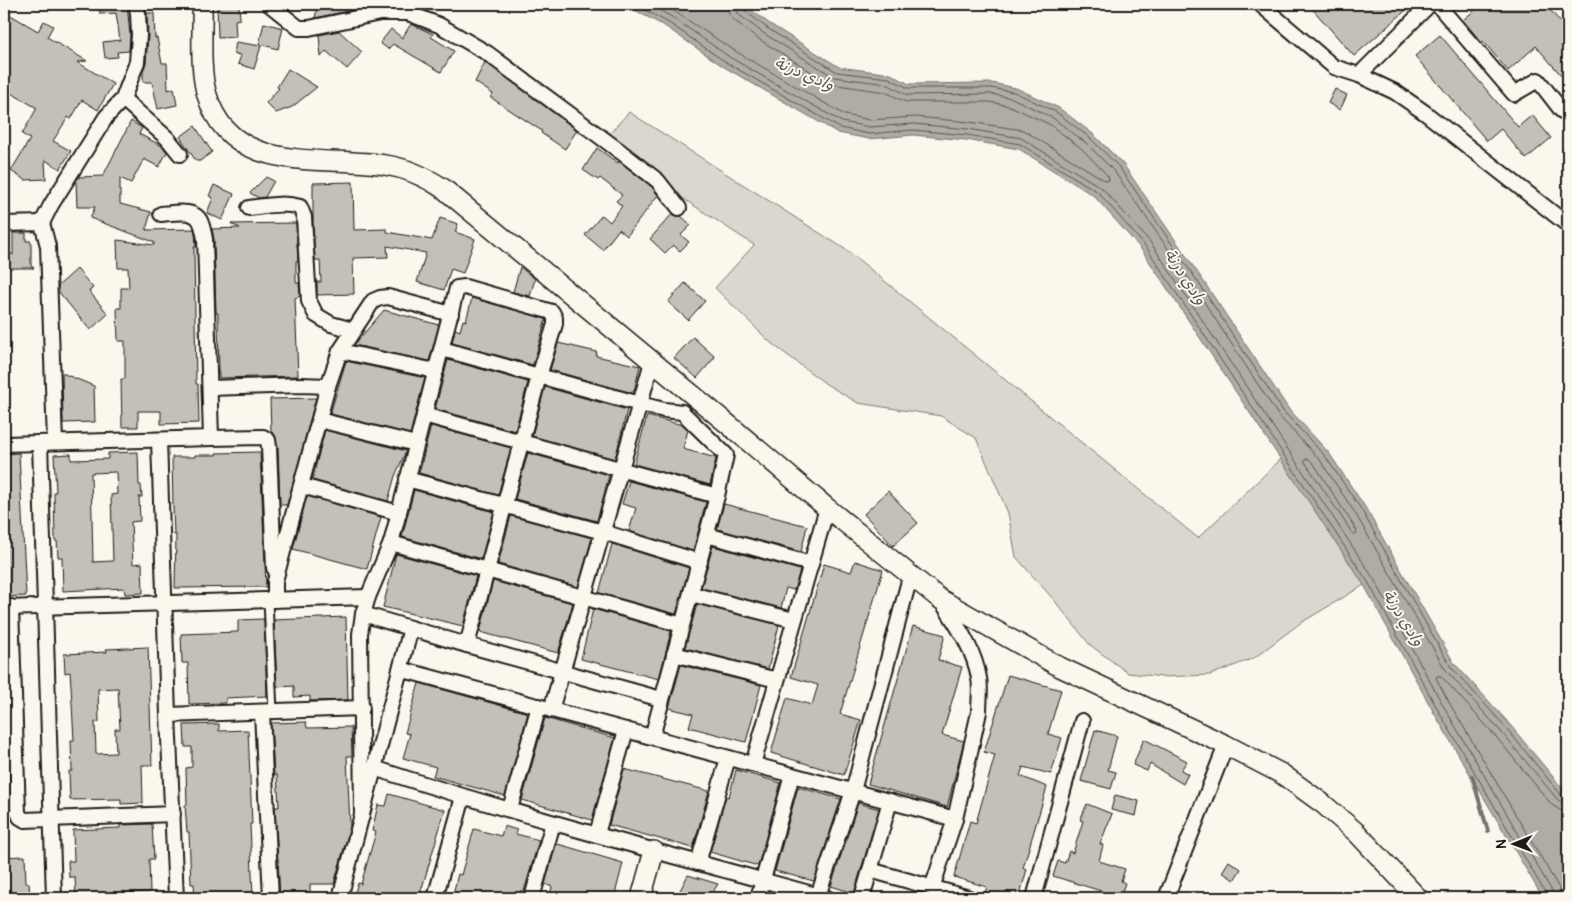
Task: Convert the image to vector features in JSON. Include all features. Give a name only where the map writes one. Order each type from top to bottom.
[{"type":"street","points":[[55,442],[48,246],[42,224],[50,205],[106,117],[123,98],[137,62],[139,35],[136,4]]},
{"type":"street","points":[[202,4],[203,65],[206,94],[214,113],[226,129],[240,142],[258,152],[276,157],[386,165],[420,174],[432,181],[735,430],[826,508],[910,577],[940,599],[1060,667],[1226,745],[1282,774],[1322,803],[1357,833],[1418,898]]},
{"type":"street","points":[[269,4],[299,28],[309,28],[380,12],[408,13],[439,25],[487,53],[621,152],[658,181],[679,208]]},
{"type":"street","points":[[1359,75],[1430,4]]},
{"type":"street","points":[[1437,4],[1514,94],[1538,80],[1562,111]]},
{"type":"street","points":[[1270,7],[1334,67],[1359,75],[1395,92],[1424,112],[1568,225]]},
{"type":"street","points":[[123,98],[167,138],[180,154]]},
{"type":"street","points":[[249,208],[277,204],[290,204],[300,207],[304,217],[309,301],[316,315],[331,324],[353,330]]},
{"type":"street","points":[[162,214],[194,214],[201,221],[205,239],[211,438]]},
{"type":"street","points":[[4,224],[42,224]]},
{"type":"street","points":[[362,816],[360,634],[363,614],[368,597],[391,543],[457,288],[465,287],[552,312],[555,318],[555,324],[539,376],[467,645]]},
{"type":"street","points":[[271,600],[328,386],[340,351],[353,330],[373,301],[380,298],[388,297],[451,314]]},
{"type":"street","points":[[442,349],[640,404],[682,412],[726,455],[718,496],[652,737]]},
{"type":"street","points":[[340,351],[436,371]]},
{"type":"street","points":[[510,809],[545,708],[562,671],[652,362]]},
{"type":"street","points":[[210,388],[328,386]]},
{"type":"street","points":[[424,415],[718,496]]},
{"type":"street","points":[[319,420],[416,444]]},
{"type":"street","points":[[4,444],[263,437],[268,440],[270,456],[275,582]]},
{"type":"street","points":[[159,440],[176,898]]},
{"type":"street","points":[[40,443],[54,898]]},
{"type":"street","points":[[408,480],[603,532],[700,562]]},
{"type":"street","points":[[302,486],[399,513]]},
{"type":"street","points":[[753,764],[826,508]]},
{"type":"street","points":[[707,536],[811,564]]},
{"type":"street","points":[[391,543],[682,625]]},
{"type":"street","points":[[374,768],[463,797],[510,809],[553,823],[822,897],[853,792],[910,577]]},
{"type":"street","points":[[690,594],[794,620]]},
{"type":"street","points":[[173,814],[25,820],[20,817],[9,713],[7,608],[368,597]]},
{"type":"street","points":[[932,888],[955,819],[979,712],[980,679],[975,659],[965,639],[940,599]]},
{"type":"street","points":[[363,614],[661,699]]},
{"type":"street","points":[[340,898],[411,628]]},
{"type":"street","points":[[674,654],[777,680]]},
{"type":"street","points":[[400,669],[955,819]]},
{"type":"street","points":[[168,715],[362,708]]},
{"type":"street","points":[[268,712],[271,898]]},
{"type":"street","points":[[1034,898],[1082,721]]},
{"type":"street","points":[[597,834],[626,730]]},
{"type":"street","points":[[1166,898],[1226,745]]},
{"type":"street","points":[[698,863],[728,758]]},
{"type":"street","points":[[758,898],[792,775]]},
{"type":"street","points":[[435,898],[463,797]]},
{"type":"street","points":[[862,898],[890,802]]},
{"type":"street","points":[[532,898],[553,823]]},
{"type":"street","points":[[641,898],[654,851]]},
{"type":"street","points":[[870,870],[969,898]]},
{"type":"lane","points":[[268,712],[271,600]]},
{"type":"shaded area","points":[[629,112],[848,251],[1198,538],[1281,459],[1364,585],[1299,624],[1254,658],[1210,675],[1163,677],[1128,673],[1090,645],[1016,557],[1008,513],[976,438],[941,416],[858,403],[826,384],[771,343],[715,288],[754,245],[600,144]]},
{"type":"water","name":"وادي درنة","points":[[628,4],[743,4],[770,24],[839,67],[891,74],[909,84],[992,83],[1016,88],[1059,108],[1093,134],[1123,164],[1288,408],[1329,453],[1365,507],[1454,663],[1506,720],[1568,795],[1568,898],[1543,898],[1434,713],[1364,585],[1141,249],[1094,196],[1019,149],[966,140],[913,135],[869,139],[838,133],[724,67],[666,27],[629,7]]},
{"type":"building","points":[[99,4],[127,4],[130,35],[129,51],[117,52],[118,57],[105,58],[103,42],[120,40],[116,13],[100,14]]},
{"type":"building","points":[[217,4],[239,4],[240,19],[235,20],[236,37],[218,38]]},
{"type":"building","points":[[318,4],[375,4],[375,5],[315,18]]},
{"type":"building","points":[[1308,4],[1413,4],[1354,56]]},
{"type":"building","points":[[1482,4],[1545,4],[1568,34],[1568,68],[1561,75],[1536,46],[1508,71],[1463,20]]},
{"type":"building","points":[[7,13],[38,31],[44,21],[53,26],[47,37],[87,61],[77,62],[113,84],[98,110],[82,100],[71,119],[68,117],[53,141],[71,151],[60,169],[45,160],[46,179],[25,180],[11,171],[30,139],[22,134],[37,108],[4,89],[4,19]]},
{"type":"building","points":[[147,13],[154,13],[155,38],[157,38],[162,63],[167,63],[168,90],[174,88],[177,105],[158,109],[152,82],[143,82],[148,36]]},
{"type":"building","points":[[264,23],[283,28],[278,49],[259,44]]},
{"type":"building","points":[[411,24],[433,34],[431,37],[454,51],[441,72],[393,44],[388,49],[380,43],[391,29],[402,38]]},
{"type":"building","points":[[339,31],[362,52],[347,69],[326,51],[321,57],[319,35]]},
{"type":"building","points":[[1440,35],[1518,127],[1532,115],[1551,138],[1526,159],[1501,129],[1487,141],[1415,56]]},
{"type":"building","points":[[236,42],[261,46],[254,69],[238,64],[241,55],[234,54]]},
{"type":"building","points":[[485,62],[577,130],[565,149],[541,133],[542,131],[490,97],[493,94],[475,82]]},
{"type":"building","points":[[288,69],[317,87],[292,107],[276,113],[266,103],[279,88],[277,87]]},
{"type":"building","points":[[1335,89],[1347,95],[1340,110],[1328,103]]},
{"type":"building","points":[[131,121],[142,128],[139,134],[162,146],[167,152],[159,167],[144,159],[131,183],[120,178],[120,204],[151,212],[146,230],[194,229],[195,233],[196,384],[198,384],[199,423],[161,424],[161,411],[138,411],[138,427],[122,427],[121,379],[125,379],[125,341],[118,341],[117,308],[121,308],[121,288],[129,288],[128,268],[118,268],[117,240],[154,245],[154,242],[90,218],[95,207],[77,207],[76,181],[79,177],[103,176]]},
{"type":"building","points":[[195,126],[212,152],[200,161],[196,161],[180,137]]},
{"type":"building","points":[[597,148],[618,163],[619,161],[652,187],[658,195],[627,236],[619,229],[603,250],[585,235],[602,215],[610,222],[622,206],[616,201],[622,195],[600,178],[598,180],[583,170]]},
{"type":"building","points":[[266,177],[274,181],[265,197],[259,198],[250,193]]},
{"type":"building","points":[[353,182],[354,230],[387,229],[387,232],[432,240],[440,218],[458,224],[455,232],[475,239],[463,273],[451,269],[444,290],[417,282],[426,253],[387,246],[388,257],[353,258],[354,294],[317,295],[317,282],[321,282],[320,260],[315,260],[313,183]]},
{"type":"building","points":[[214,185],[234,194],[222,220],[207,213],[213,198],[209,196]]},
{"type":"building","points":[[672,214],[681,216],[691,225],[681,235],[689,242],[680,251],[673,245],[665,253],[650,239]]},
{"type":"building","points":[[296,223],[298,261],[296,261],[296,283],[299,283],[300,296],[295,298],[298,376],[219,378],[218,313],[216,313],[214,239],[212,229],[240,228],[231,224]]},
{"type":"building","points":[[13,233],[26,233],[26,241],[31,241],[31,266],[34,268],[4,268],[4,249],[13,255]]},
{"type":"building","points":[[520,267],[535,279],[530,296],[513,292]]},
{"type":"building","points":[[77,269],[93,288],[89,291],[108,314],[90,330],[58,291],[58,286]]},
{"type":"building","points":[[685,283],[705,301],[688,320],[668,302]]},
{"type":"building","points":[[472,298],[546,319],[533,365],[452,343],[455,329],[460,331],[463,320],[466,321]]},
{"type":"building","points":[[384,310],[439,325],[429,361],[354,345]]},
{"type":"building","points":[[693,337],[715,357],[697,378],[674,358]]},
{"type":"building","points":[[558,343],[597,352],[596,356],[640,366],[634,391],[632,393],[550,370]]},
{"type":"building","points":[[448,360],[528,382],[515,431],[435,409]]},
{"type":"building","points":[[346,361],[425,378],[410,434],[330,414]]},
{"type":"building","points":[[62,373],[94,386],[95,422],[63,423]]},
{"type":"building","points":[[545,387],[627,410],[615,459],[532,436]]},
{"type":"building","points":[[316,398],[287,505],[280,505],[278,446],[275,436],[271,432],[270,399]]},
{"type":"building","points":[[647,416],[683,425],[688,430],[683,449],[716,458],[710,485],[634,464]]},
{"type":"building","points":[[431,426],[511,448],[498,495],[419,473]]},
{"type":"building","points":[[325,430],[406,451],[395,476],[388,501],[312,480]]},
{"type":"building","points":[[138,452],[139,485],[141,485],[142,497],[139,497],[140,521],[131,522],[133,564],[142,563],[143,593],[125,594],[124,588],[63,591],[62,557],[58,557],[57,541],[55,541],[54,492],[56,492],[54,455],[71,454],[71,460],[108,459],[108,453]],"holes":[[[116,472],[117,494],[111,495],[113,561],[93,562],[91,473]]]},
{"type":"building","points":[[260,452],[266,587],[175,588],[176,534],[174,535],[172,457]]},
{"type":"building","points":[[19,453],[26,596],[6,597],[4,583],[4,454]]},
{"type":"building","points":[[528,453],[609,475],[597,521],[515,499]]},
{"type":"building","points":[[629,481],[706,502],[693,551],[629,531],[636,508],[622,504]]},
{"type":"building","points":[[414,490],[494,512],[481,559],[402,537]]},
{"type":"building","points":[[888,491],[918,523],[893,546],[864,514]]},
{"type":"building","points":[[307,496],[381,517],[367,569],[293,549]]},
{"type":"building","points":[[724,504],[807,526],[801,552],[717,529]]},
{"type":"building","points":[[511,516],[592,538],[578,587],[498,564]]},
{"type":"building","points":[[612,544],[689,568],[676,614],[599,593]]},
{"type":"building","points":[[713,546],[800,570],[794,590],[786,588],[781,608],[701,588]]},
{"type":"building","points":[[396,554],[476,576],[463,626],[383,607]]},
{"type":"building","points":[[855,561],[883,570],[840,714],[861,720],[844,775],[771,753],[787,698],[812,705],[818,685],[791,677],[824,564],[851,572]]},
{"type":"building","points":[[493,581],[573,603],[558,653],[480,632]]},
{"type":"building","points":[[697,604],[779,625],[768,669],[685,648]]},
{"type":"building","points":[[593,609],[671,631],[659,679],[581,659]]},
{"type":"building","points":[[346,617],[348,700],[310,701],[310,696],[294,697],[294,686],[277,687],[274,620]]},
{"type":"building","points":[[264,619],[267,696],[226,698],[226,703],[189,704],[188,663],[182,663],[181,634],[238,632],[238,620]]},
{"type":"building","points":[[913,626],[945,635],[938,660],[962,667],[942,735],[964,741],[947,807],[868,784]]},
{"type":"building","points":[[148,647],[152,765],[142,765],[143,803],[121,804],[121,799],[70,800],[69,771],[72,771],[71,740],[74,740],[70,672],[65,673],[64,654],[107,652],[106,649]],"holes":[[[118,688],[120,729],[115,729],[116,753],[96,754],[95,722],[99,722],[98,689]]]},
{"type":"building","points":[[681,665],[761,685],[746,742],[689,727],[693,714],[669,708]]},
{"type":"building","points":[[1008,675],[1061,690],[1048,734],[1062,738],[1051,774],[1023,767],[1020,776],[1047,787],[1023,868],[1027,869],[1019,898],[1005,898],[985,892],[987,887],[954,877],[970,821],[976,823],[995,755],[984,752]]},
{"type":"building","points":[[419,683],[528,713],[505,796],[433,776],[436,767],[403,758],[410,734],[405,733]]},
{"type":"building","points":[[545,718],[615,738],[592,820],[522,800]]},
{"type":"building","points":[[306,722],[307,728],[351,727],[352,756],[347,756],[350,827],[334,884],[310,884],[310,898],[280,898],[275,807],[279,807],[277,775],[274,775],[271,723]]},
{"type":"building","points":[[219,724],[219,731],[248,730],[253,898],[195,898],[194,884],[191,884],[189,832],[187,832],[185,805],[187,805],[186,768],[192,767],[192,747],[185,747],[184,725]]},
{"type":"building","points":[[1095,730],[1117,736],[1108,770],[1116,772],[1111,789],[1081,781]]},
{"type":"building","points":[[1144,739],[1187,761],[1181,770],[1188,774],[1183,784],[1150,764],[1147,771],[1133,765]]},
{"type":"building","points":[[624,769],[709,791],[693,848],[609,825]]},
{"type":"building","points":[[736,770],[781,783],[758,866],[710,852],[726,796],[729,797]]},
{"type":"building","points":[[798,787],[841,799],[814,881],[775,871]]},
{"type":"building","points":[[389,794],[445,810],[419,898],[353,898],[358,883],[361,884],[376,832],[372,831],[378,805],[386,806]]},
{"type":"building","points":[[1115,795],[1139,801],[1136,816],[1111,810]]},
{"type":"building","points":[[858,803],[879,809],[854,893],[831,886]]},
{"type":"building","points":[[1087,804],[1112,814],[1100,844],[1103,845],[1099,861],[1125,869],[1121,881],[1125,883],[1120,897],[1053,876],[1058,861],[1065,863],[1069,851],[1073,853],[1083,821],[1080,820]]},
{"type":"building","points":[[152,824],[154,859],[149,859],[150,892],[111,894],[111,898],[76,898],[75,877],[69,877],[68,861],[74,861],[73,830],[120,828],[120,825]]},
{"type":"building","points":[[504,826],[517,830],[516,834],[539,840],[524,891],[521,890],[518,898],[452,898],[458,874],[461,875],[474,829],[501,836]]},
{"type":"building","points":[[556,845],[623,863],[614,898],[549,898],[552,887],[545,884]]},
{"type":"building","points":[[25,856],[26,883],[29,883],[30,898],[4,898],[4,857]]},
{"type":"building","points":[[1229,861],[1241,869],[1234,880],[1222,872]]},
{"type":"building","points":[[688,875],[718,884],[709,898],[676,898]]},
{"type":"waterway","points":[[1472,776],[1488,831]]}]
